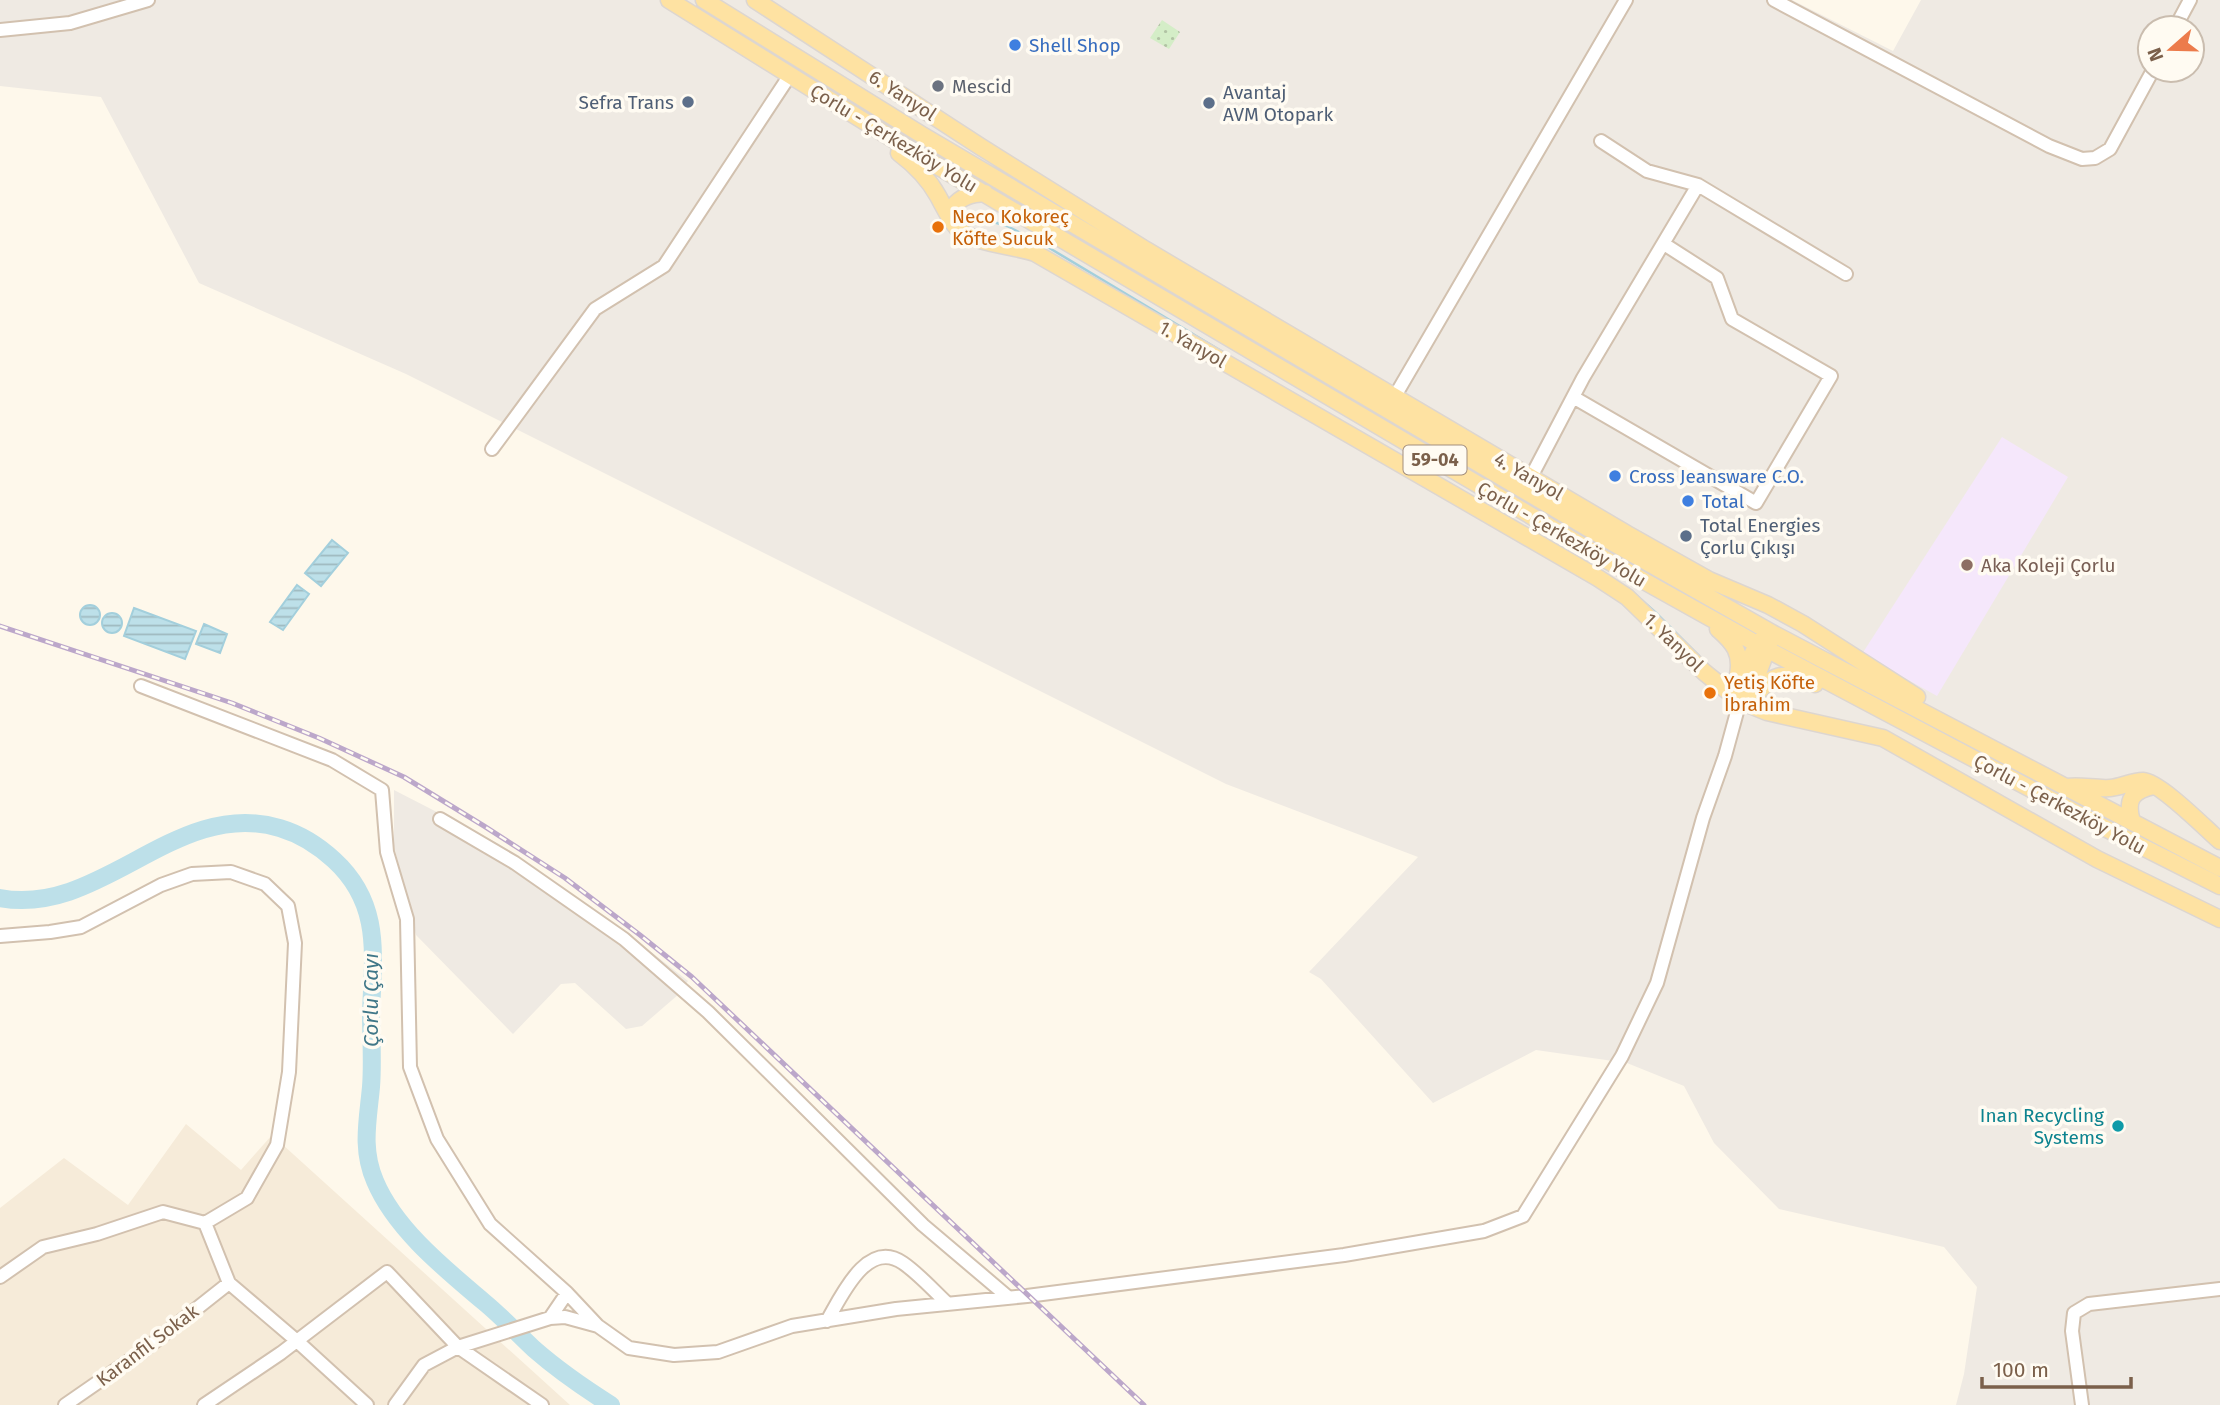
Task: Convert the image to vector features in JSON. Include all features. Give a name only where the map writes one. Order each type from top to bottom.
[{"type":"main road","name":"Çorlu - Çerkezköy Yolu","points":[[670,0],[985,193],[1601,558],[1762,647],[2220,886]]},
{"type":"main road","name":"Çorlu - Çerkezköy Yolu","points":[[705,0],[922,135],[1610,541],[1772,633],[2220,868]]},
{"type":"main road","name":"6. Yanyol","points":[[755,0],[1051,191]]},
{"type":"main road","points":[[836,103],[872,136],[918,168],[958,229]]},
{"type":"main road","points":[[1051,191],[1124,255]]},
{"type":"main road","name":"4. Yanyol","points":[[1051,191],[1146,250],[1709,580],[1803,624],[1939,711],[1972,737]]},
{"type":"main road","points":[[958,229],[953,207],[968,195],[985,193]]},
{"type":"main road","name":"1. Yanyol","points":[[958,229],[977,238],[1035,253],[1598,578],[1634,604],[1740,701],[1767,712],[1884,738],[2097,859],[2220,919]]},
{"type":"main road","points":[[1709,580],[1725,591],[1746,617]]},
{"type":"main road","points":[[1701,613],[1738,650],[1740,701]]},
{"type":"main road","points":[[1740,701],[1762,647],[1772,633],[1803,624]]},
{"type":"main road","points":[[1740,701],[1768,680],[1784,675],[1854,695]]},
{"type":"main road","points":[[2067,787],[2081,785],[2110,788],[2143,781],[2156,786],[2220,841]]},
{"type":"main road","points":[[2132,822],[2130,800],[2142,789],[2156,786]]},
{"type":"street","points":[[0,30],[70,23],[148,0]]},
{"type":"street","points":[[1395,396],[1626,0]]},
{"type":"street","points":[[1773,0],[2049,146],[2082,159],[2095,158],[2110,149],[2145,84]]},
{"type":"street","points":[[492,449],[595,309],[664,266],[790,75]]},
{"type":"street","points":[[1601,141],[1647,171],[1698,184],[1846,274]]},
{"type":"street","points":[[1531,477],[1573,397],[1698,184]]},
{"type":"street","points":[[1573,397],[1756,503],[1831,376],[1732,319],[1717,278],[1664,244]]},
{"type":"street","points":[[141,686],[332,760],[382,790],[387,852],[408,919],[410,1067],[437,1139],[490,1224],[567,1293],[598,1326],[629,1348],[674,1356],[718,1352],[792,1326],[896,1309],[1343,1255],[1484,1231],[1523,1216],[1622,1056],[1657,983],[1703,818],[1731,738],[1740,701]]},
{"type":"street","points":[[440,818],[515,863],[624,939],[708,1012],[923,1225],[1008,1297]]},
{"type":"street","points":[[0,936],[81,927],[160,885],[192,874],[231,872],[265,884],[288,906],[295,943],[289,1072],[277,1144],[247,1198],[205,1223],[163,1212],[97,1234],[43,1247],[0,1277]]},
{"type":"street","points":[[205,1223],[229,1283],[367,1405]]},
{"type":"street","points":[[827,1321],[848,1283],[862,1265],[884,1257],[902,1261],[947,1304]]},
{"type":"street","points":[[204,1405],[297,1341],[387,1272],[458,1347],[542,1405]]},
{"type":"street","name":"Karanfil Sokak","points":[[65,1405],[143,1351],[229,1283]]},
{"type":"street","points":[[2082,1405],[2072,1331],[2074,1313],[2089,1304],[2220,1289]]},
{"type":"street","points":[[550,1318],[567,1293]]},
{"type":"street","points":[[412,1405],[399,1400],[424,1365],[458,1347],[550,1318],[565,1317],[598,1326]]},
{"type":"shaded area","points":[[0,0],[1792,0],[1893,51],[1921,0],[2220,0],[2220,1405],[1956,1405],[1964,1374],[1977,1287],[1944,1247],[1779,1209],[1714,1143],[1684,1086],[1627,1063],[1536,1050],[1433,1103],[1321,979],[1309,972],[1418,857],[1226,784],[406,374],[199,283],[101,97],[0,86]]},
{"type":"shaded area","name":"Aka Koleji Çorlu","points":[[2002,437],[2068,477],[1937,696],[1862,654]]},
{"type":"shaded area","points":[[394,790],[499,844],[626,932],[688,981],[679,994],[642,1026],[626,1029],[575,983],[561,984],[513,1034],[416,935],[394,846]]},
{"type":"shaded area","points":[[186,1124],[241,1170],[272,1135],[570,1405],[0,1405],[0,1208],[64,1158],[128,1205]]},
{"type":"green space","points":[[1162,20],[1180,32],[1169,49],[1150,38]]},
{"type":"water","points":[[332,540],[348,553],[321,586],[305,573]]},
{"type":"water","points":[[297,585],[309,594],[283,630],[270,622]]},
{"type":"water","points":[[90,605],[97,608],[100,615],[97,622],[90,625],[83,622],[80,615],[83,608]]},
{"type":"water","points":[[134,608],[196,631],[185,659],[124,636]]},
{"type":"water","points":[[112,613],[119,616],[122,623],[119,630],[112,633],[105,630],[102,623],[105,616]]},
{"type":"water","points":[[204,624],[227,634],[220,653],[196,644]]},
{"type":"waterway","points":[[966,214],[1007,226],[1046,246],[1223,352]]},
{"type":"waterway","points":[[1398,454],[1459,489]]},
{"type":"waterway","points":[[1628,588],[1699,656]]},
{"type":"waterway","name":"Çorlu Çayı","points":[[0,898],[37,899],[72,891],[173,842],[207,829],[242,823],[280,828],[309,841],[328,855],[349,877],[360,894],[371,931],[372,1068],[367,1146],[371,1169],[384,1199],[408,1232],[438,1262],[543,1357],[611,1405]]},
{"type":"railway","points":[[0,626],[232,703],[319,738],[404,777],[565,878],[692,977],[1144,1405]]},
{"type":"place","name":"Shell Shop","points":[[1015,45]]},
{"type":"place","name":"Mescid","points":[[938,86]]},
{"type":"place","name":"Sefra Trans","points":[[688,102]]},
{"type":"place","name":"Avantaj AVM Otopark","points":[[1209,103]]},
{"type":"place","name":"Neco Kokoreç Köfte Sucuk","points":[[938,227]]},
{"type":"place","name":"Cross Jeansware C.O.","points":[[1615,476]]},
{"type":"place","name":"Total","points":[[1688,501]]},
{"type":"place","name":"Total Energies Çorlu Çıkışı","points":[[1686,536]]},
{"type":"place","name":"Aka Koleji Çorlu","points":[[1967,565]]},
{"type":"place","name":"Yetiş Köfte İbrahim","points":[[1710,693]]},
{"type":"place","name":"Inan Recycling Systems","points":[[2118,1126]]}]
